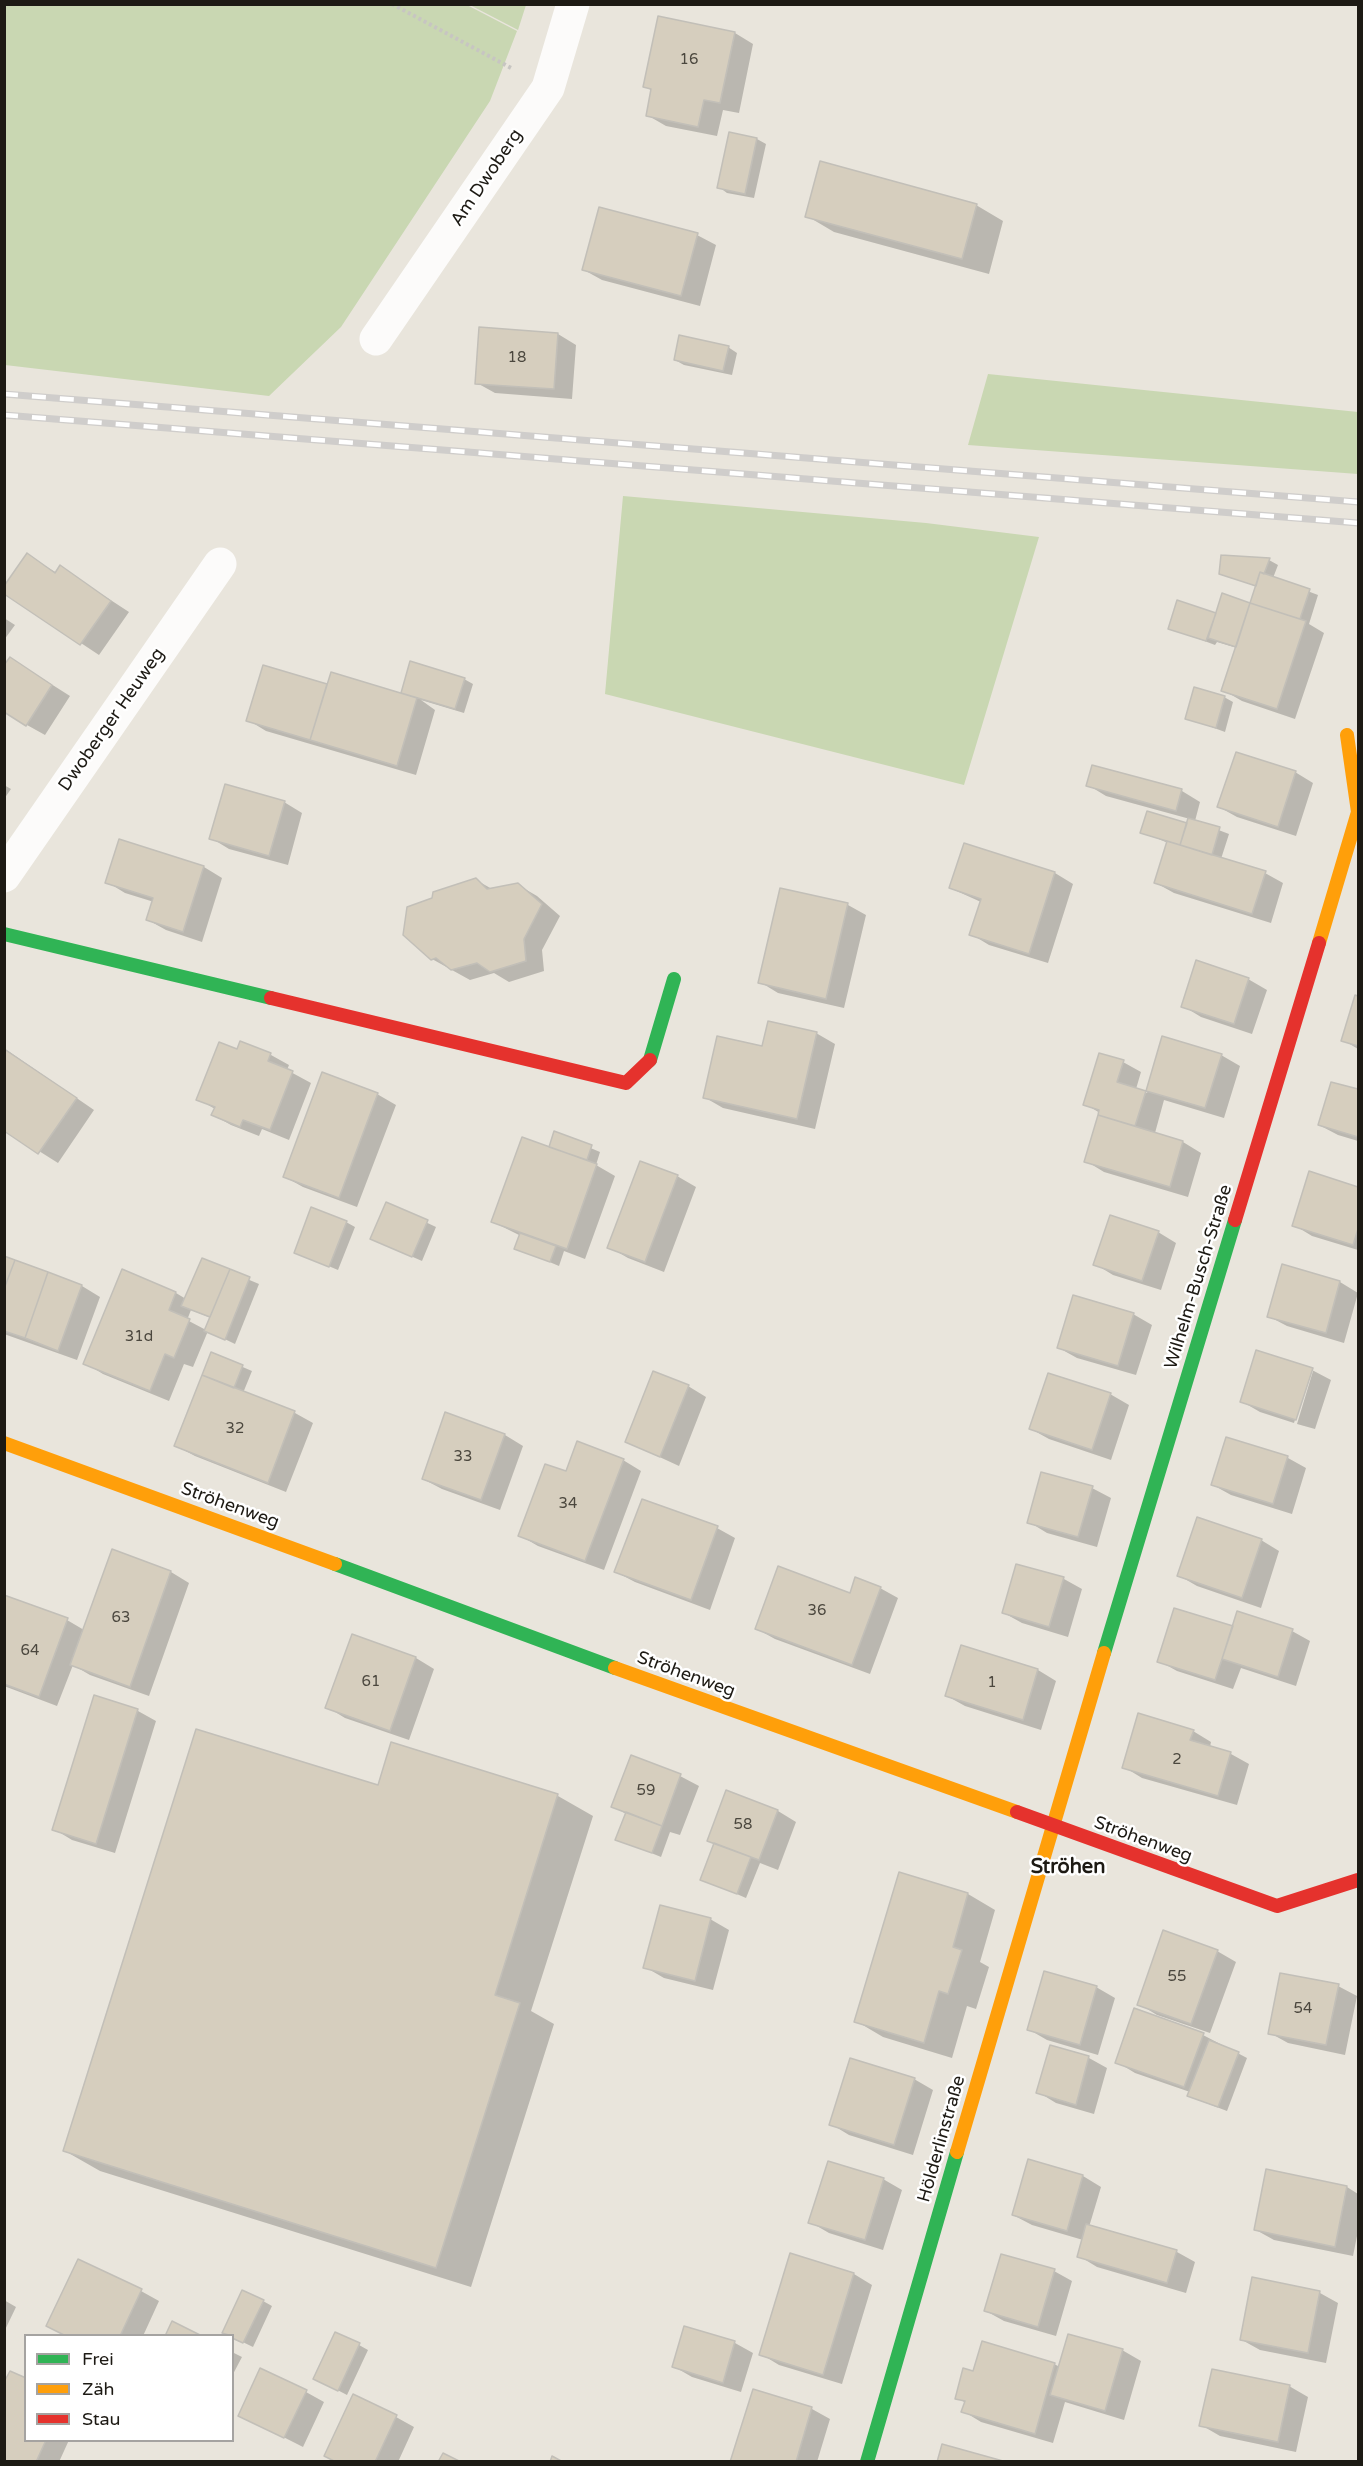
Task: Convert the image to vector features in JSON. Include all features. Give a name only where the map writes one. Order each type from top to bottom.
[{"type":"street","name":"Am Dwoberg","points":[[376,339],[548,88],[573,4]]},
{"type":"street","name":"Dwoberger Heuweg","points":[[4,876],[220,564]]},
{"type":"street","name":"Wilhelm-Busch-Straße","points":[[1052,1826],[1358,812],[1347,735]]},
{"type":"street","points":[[4,934],[626,1083],[650,1060],[674,979]]},
{"type":"street","name":"Ströhenweg","points":[[4,1443],[509,1627],[601,1663],[1278,1906],[1359,1880]]},
{"type":"street","name":"Hölderlinstraße","points":[[867,2462],[1052,1826]]},
{"type":"path","points":[[392,4],[548,88]]},
{"type":"green space","points":[[5,4],[467,5],[517,31],[490,101],[341,327],[269,396],[5,365]]},
{"type":"green space","points":[[470,5],[526,5],[518,30]]},
{"type":"green space","points":[[988,374],[1358,412],[1358,474],[968,445]]},
{"type":"green space","points":[[623,496],[926,523],[1039,537],[964,785],[605,694]]},
{"type":"building","points":[[658,16],[735,32],[720,103],[704,100],[698,127],[646,116],[651,89],[643,87]]},
{"type":"building","points":[[729,132],[757,138],[745,194],[717,188]]},
{"type":"building","points":[[820,161],[977,204],[962,259],[805,217]]},
{"type":"building","points":[[599,207],[698,233],[681,296],[582,270]]},
{"type":"building","points":[[479,327],[558,333],[554,389],[475,384]]},
{"type":"building","points":[[679,335],[729,346],[723,371],[674,360]]},
{"type":"building","points":[[27,553],[55,573],[60,565],[111,601],[80,645],[4,594],[4,586]]},
{"type":"building","points":[[1221,555],[1270,558],[1264,574],[1260,572],[1256,586],[1219,574]]},
{"type":"building","points":[[1260,572],[1310,589],[1300,619],[1250,603]]},
{"type":"building","points":[[1222,593],[1250,603],[1236,647],[1208,638]]},
{"type":"building","points":[[1177,600],[1216,613],[1206,641],[1168,629]]},
{"type":"building","points":[[1250,603],[1306,621],[1277,709],[1221,691]]},
{"type":"building","points":[[10,657],[52,685],[26,726],[4,712],[4,665]]},
{"type":"building","points":[[410,661],[465,678],[455,709],[401,693]]},
{"type":"building","points":[[263,665],[327,684],[310,740],[246,721]]},
{"type":"building","points":[[331,672],[417,698],[397,766],[310,740]]},
{"type":"building","points":[[1194,687],[1225,696],[1216,728],[1185,719]]},
{"type":"building","points":[[1236,752],[1296,771],[1278,827],[1217,807]]},
{"type":"building","points":[[1092,765],[1182,789],[1176,811],[1086,786]]},
{"type":"building","points":[[225,784],[285,801],[269,856],[209,839]]},
{"type":"building","points":[[1147,811],[1187,823],[1180,845],[1140,833]]},
{"type":"building","points":[[1188,818],[1220,827],[1212,855],[1180,845]]},
{"type":"building","points":[[119,839],[204,866],[183,932],[146,920],[153,898],[105,883]]},
{"type":"building","points":[[1167,841],[1266,871],[1252,914],[1154,883]]},
{"type":"building","points":[[964,843],[1055,872],[1029,954],[969,935],[981,899],[949,888]]},
{"type":"building","points":[[476,878],[487,889],[518,883],[542,904],[524,939],[526,961],[490,972],[477,963],[451,970],[436,958],[431,960],[403,935],[407,907],[432,898],[433,892]]},
{"type":"building","points":[[780,888],[848,903],[826,999],[758,983]]},
{"type":"building","points":[[1196,960],[1249,978],[1234,1024],[1181,1007]]},
{"type":"building","points":[[1355,995],[1358,996],[1358,1046],[1341,1041]]},
{"type":"building","points":[[768,1021],[817,1032],[797,1119],[703,1098],[717,1036],[762,1046]]},
{"type":"building","points":[[1162,1036],[1222,1054],[1205,1108],[1146,1091]]},
{"type":"building","points":[[240,1041],[271,1053],[268,1061],[293,1071],[270,1130],[243,1120],[240,1127],[211,1115],[215,1107],[196,1100],[219,1042],[237,1049]]},
{"type":"building","points":[[4,1049],[77,1098],[38,1154],[4,1131]]},
{"type":"building","points":[[1099,1053],[1124,1060],[1117,1082],[1146,1091],[1135,1126],[1098,1115],[1099,1110],[1083,1105]]},
{"type":"building","points":[[322,1072],[378,1093],[339,1198],[283,1177]]},
{"type":"building","points":[[1331,1082],[1358,1089],[1358,1137],[1318,1125]]},
{"type":"building","points":[[1098,1115],[1183,1141],[1170,1187],[1084,1162]]},
{"type":"building","points":[[554,1131],[592,1145],[587,1160],[549,1147]]},
{"type":"building","points":[[522,1137],[597,1164],[567,1249],[491,1222]]},
{"type":"building","points":[[640,1161],[678,1175],[645,1262],[607,1248]]},
{"type":"building","points":[[1309,1171],[1358,1187],[1358,1229],[1353,1245],[1292,1226]]},
{"type":"building","points":[[386,1202],[428,1220],[412,1257],[370,1239]]},
{"type":"building","points":[[311,1207],[347,1221],[329,1267],[294,1253]]},
{"type":"building","points":[[1110,1215],[1159,1231],[1142,1281],[1093,1265]]},
{"type":"building","points":[[520,1233],[556,1246],[550,1262],[514,1249]]},
{"type":"building","points":[[4,1256],[15,1260],[4,1289]]},
{"type":"building","points":[[202,1258],[230,1269],[210,1317],[181,1306]]},
{"type":"building","points":[[15,1260],[48,1272],[25,1338],[4,1331],[4,1289]]},
{"type":"building","points":[[1282,1264],[1340,1281],[1326,1333],[1267,1317]]},
{"type":"building","points":[[122,1269],[176,1292],[169,1310],[190,1319],[174,1358],[165,1354],[150,1391],[83,1364]]},
{"type":"building","points":[[230,1269],[250,1277],[225,1340],[204,1331]]},
{"type":"building","points":[[48,1272],[82,1285],[58,1351],[25,1338]]},
{"type":"building","points":[[1073,1295],[1134,1313],[1118,1366],[1057,1348]]},
{"type":"building","points":[[1256,1350],[1313,1368],[1296,1420],[1240,1402]]},
{"type":"building","points":[[211,1352],[243,1365],[234,1388],[202,1375]]},
{"type":"building","points":[[653,1371],[689,1385],[660,1457],[625,1442]]},
{"type":"building","points":[[1048,1373],[1111,1393],[1092,1450],[1029,1429]]},
{"type":"building","points":[[202,1375],[295,1411],[268,1483],[174,1446]]},
{"type":"building","points":[[445,1412],[505,1434],[481,1500],[422,1479]]},
{"type":"building","points":[[1226,1437],[1288,1456],[1273,1504],[1211,1485]]},
{"type":"building","points":[[577,1441],[624,1459],[585,1561],[518,1536],[545,1464],[566,1471]]},
{"type":"building","points":[[1041,1472],[1093,1486],[1078,1537],[1027,1523]]},
{"type":"building","points":[[642,1499],[718,1526],[691,1600],[614,1572]]},
{"type":"building","points":[[1197,1517],[1262,1539],[1242,1598],[1177,1576]]},
{"type":"building","points":[[112,1549],[171,1571],[130,1687],[70,1665]]},
{"type":"building","points":[[1016,1564],[1064,1577],[1049,1627],[1002,1613]]},
{"type":"building","points":[[778,1566],[850,1593],[855,1577],[881,1587],[852,1665],[755,1629]]},
{"type":"building","points":[[4,1595],[68,1618],[39,1697],[4,1684]]},
{"type":"building","points":[[1174,1608],[1233,1626],[1215,1680],[1157,1662]]},
{"type":"building","points":[[1237,1611],[1293,1629],[1278,1677],[1222,1659]]},
{"type":"building","points":[[352,1634],[416,1657],[390,1731],[325,1708]]},
{"type":"building","points":[[961,1645],[1038,1669],[1023,1720],[945,1696]]},
{"type":"building","points":[[94,1695],[138,1709],[96,1844],[52,1830]]},
{"type":"building","points":[[1138,1713],[1194,1730],[1190,1740],[1231,1752],[1218,1796],[1122,1768]]},
{"type":"building","points":[[196,1729],[378,1785],[391,1742],[558,1794],[495,1995],[520,2003],[436,2268],[63,2151]]},
{"type":"building","points":[[631,1755],[681,1774],[662,1826],[611,1807]]},
{"type":"building","points":[[726,1790],[778,1810],[759,1860],[707,1841]]},
{"type":"building","points":[[626,1812],[662,1826],[652,1853],[615,1840]]},
{"type":"building","points":[[714,1843],[751,1857],[737,1894],[700,1880]]},
{"type":"building","points":[[899,1872],[968,1893],[953,1947],[962,1950],[948,1994],[939,1991],[924,2043],[854,2022]]},
{"type":"building","points":[[660,1905],[711,1918],[695,1981],[643,1968]]},
{"type":"building","points":[[1163,1930],[1218,1950],[1191,2024],[1137,2005]]},
{"type":"building","points":[[1044,1971],[1097,1986],[1080,2045],[1027,2030]]},
{"type":"building","points":[[1280,1973],[1339,1984],[1326,2045],[1268,2034]]},
{"type":"building","points":[[1134,2008],[1204,2033],[1184,2087],[1115,2063]]},
{"type":"building","points":[[1209,2040],[1239,2052],[1218,2107],[1187,2096]]},
{"type":"building","points":[[1050,2045],[1089,2056],[1076,2105],[1036,2093]]},
{"type":"building","points":[[850,2058],[915,2078],[894,2145],[829,2125]]},
{"type":"building","points":[[1028,2159],[1083,2175],[1067,2231],[1012,2215]]},
{"type":"building","points":[[828,2161],[884,2178],[865,2240],[808,2223]]},
{"type":"building","points":[[1266,2169],[1347,2186],[1335,2247],[1254,2230]]},
{"type":"building","points":[[1086,2224],[1177,2250],[1167,2283],[1077,2257]]},
{"type":"building","points":[[790,2253],[854,2273],[823,2375],[759,2355]]},
{"type":"building","points":[[1001,2254],[1055,2269],[1038,2327],[984,2311]]},
{"type":"building","points":[[78,2259],[142,2289],[121,2334],[62,2334],[46,2326]]},
{"type":"building","points":[[1252,2277],[1320,2291],[1308,2353],[1240,2340]]},
{"type":"building","points":[[242,2290],[264,2300],[243,2343],[234,2339],[234,2334],[222,2333]]},
{"type":"building","points":[[172,2321],[198,2334],[166,2334]]},
{"type":"building","points":[[684,2326],[735,2341],[723,2383],[672,2367]]},
{"type":"building","points":[[335,2332],[360,2343],[338,2391],[313,2379]]},
{"type":"building","points":[[1068,2334],[1123,2349],[1105,2411],[1050,2395]]},
{"type":"building","points":[[982,2341],[1055,2363],[1035,2434],[961,2412],[965,2401],[955,2399],[963,2368],[973,2371]]},
{"type":"building","points":[[260,2368],[307,2390],[284,2438],[238,2416]]},
{"type":"building","points":[[1212,2369],[1290,2385],[1278,2442],[1199,2426]]},
{"type":"building","points":[[10,2371],[24,2377],[24,2442],[45,2442],[36,2462],[4,2462],[4,2382]]},
{"type":"building","points":[[753,2389],[812,2407],[796,2462],[730,2462]]},
{"type":"building","points":[[353,2394],[397,2415],[375,2462],[336,2462],[324,2456]]},
{"type":"building","points":[[942,2444],[1003,2461],[937,2462]]},
{"type":"building","points":[[443,2453],[461,2462],[438,2462]]},
{"type":"building","points":[[552,2456],[563,2462],[550,2462]]},
{"type":"railway","points":[[4,394],[1358,502]]},
{"type":"railway","points":[[4,415],[1358,523]]},
{"type":"traffic: fast","points":[[4,934],[271,998]]},
{"type":"traffic: fast","points":[[650,1060],[674,979]]},
{"type":"traffic: fast","points":[[1104,1653],[1235,1220]]},
{"type":"traffic: fast","points":[[335,1564],[615,1668]]},
{"type":"traffic: fast","points":[[867,2462],[957,2152]]},
{"type":"traffic: slow","points":[[1319,943],[1358,812],[1347,735]]},
{"type":"traffic: slow","points":[[4,1443],[335,1564]]},
{"type":"traffic: slow","points":[[957,2152],[1104,1653]]},
{"type":"traffic: slow","points":[[615,1668],[1017,1812]]},
{"type":"traffic: jam","points":[[1235,1220],[1319,943]]},
{"type":"traffic: jam","points":[[271,998],[626,1083],[650,1060]]},
{"type":"traffic: jam","points":[[1017,1812],[1277,1906],[1358,1880]]},
{"type":"district","name":"Ströhen","points":[[1068,1868]]}]
